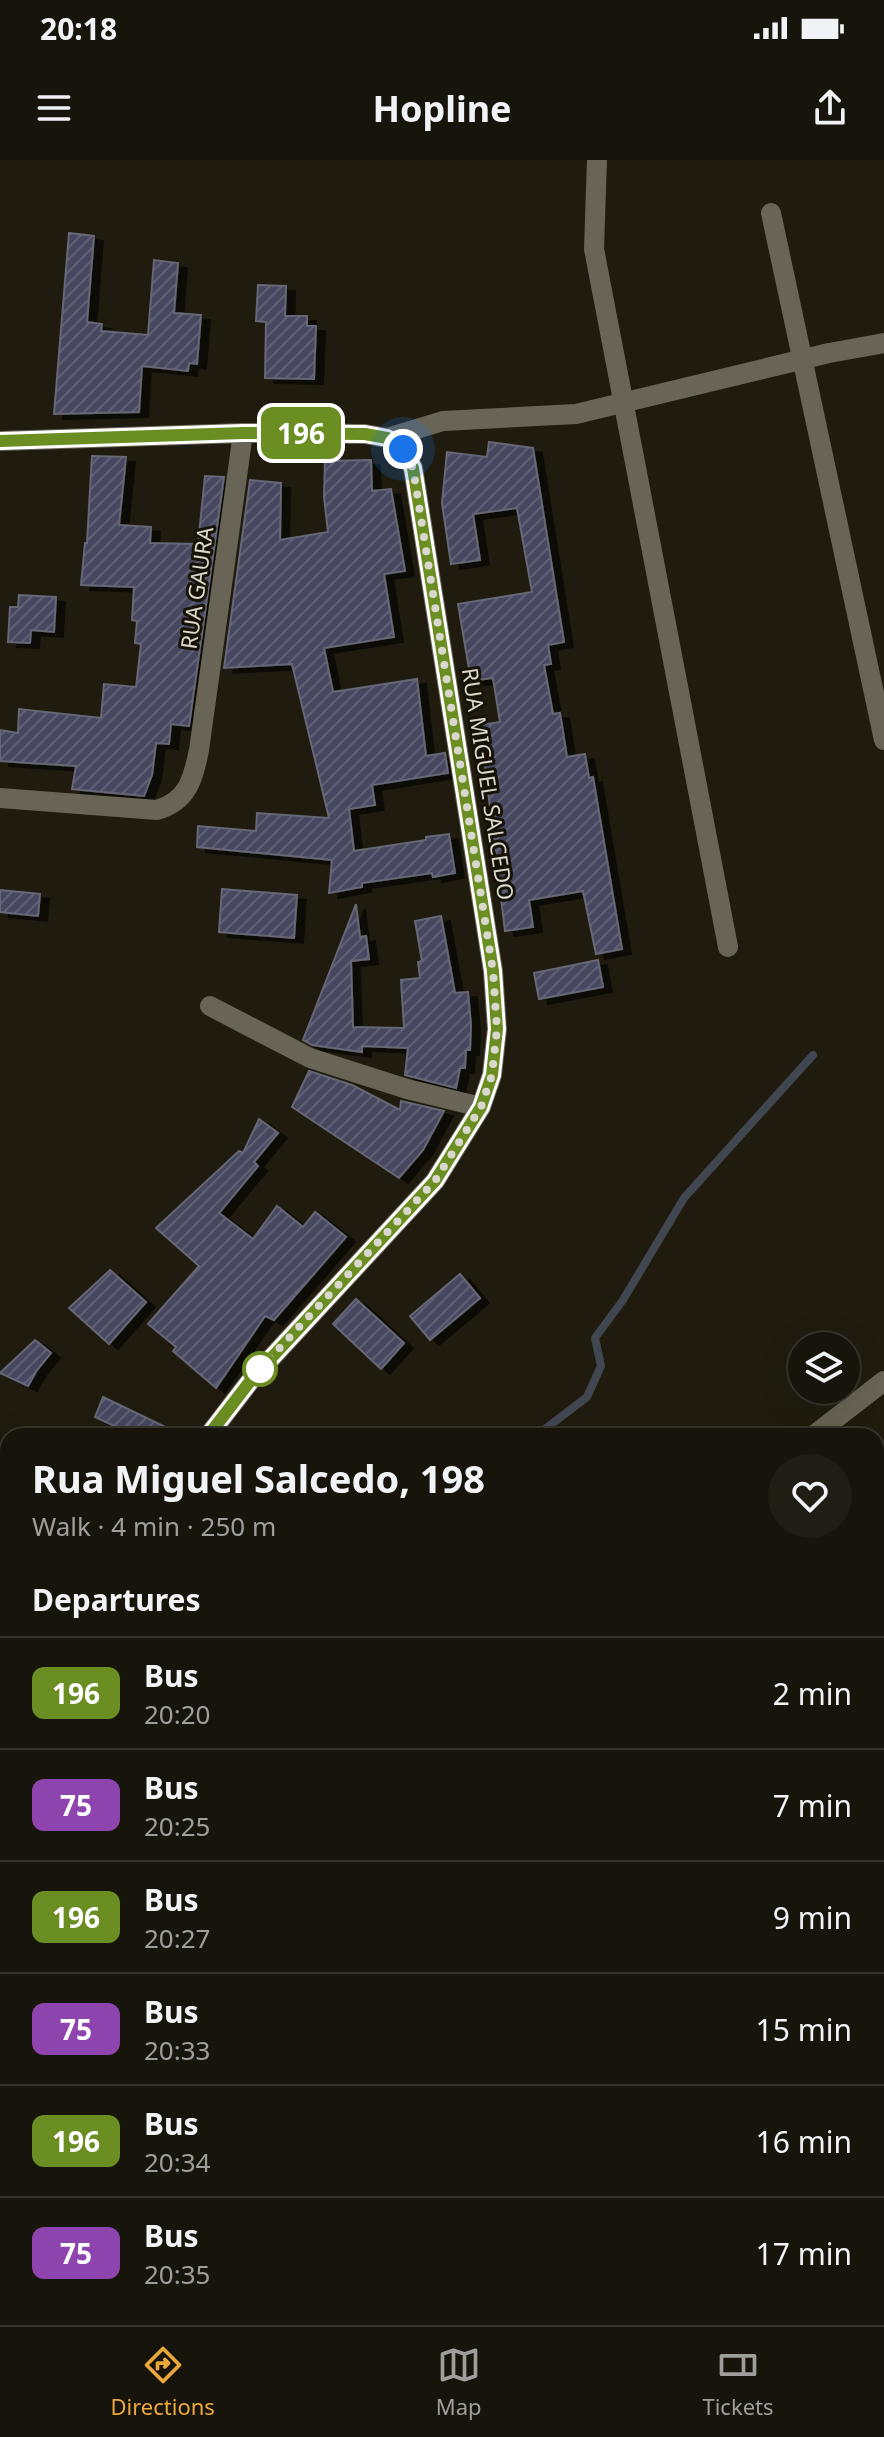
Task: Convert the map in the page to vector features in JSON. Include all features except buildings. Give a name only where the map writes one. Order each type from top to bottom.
[{"type":"street","points":[[597,160],[594,249],[728,947]]},
{"type":"street","points":[[771,213],[884,740]]},
{"type":"street","points":[[0,441],[243,433],[365,434],[387,438],[443,421],[576,414],[802,359],[884,343]]},
{"type":"street","name":"RUA GAURA","points":[[0,798],[157,810],[184,796],[193,779],[199,750],[243,433]]},
{"type":"street","name":"RUA MIGUEL SALCEDO","points":[[214,1428],[251,1380],[435,1181],[481,1107],[492,1075],[497,1029],[493,971],[413,468],[403,449],[387,438]]},
{"type":"street","points":[[210,1006],[310,1058],[395,1086],[481,1107]]},
{"type":"street","points":[[823,1428],[884,1381]]},
{"type":"waterway","points":[[546,1428],[587,1397],[601,1366],[595,1338],[623,1300],[684,1198],[813,1055]]},
{"type":"bus line","name":"196","points":[[0,441],[243,433],[365,434],[387,438],[403,449],[413,468],[493,971],[497,1029],[492,1075],[481,1107],[435,1181],[251,1380],[214,1428]]},
{"type":"route","points":[[260,1369],[435,1181],[481,1107],[492,1075],[497,1029],[493,971],[413,468],[403,449]]}]
